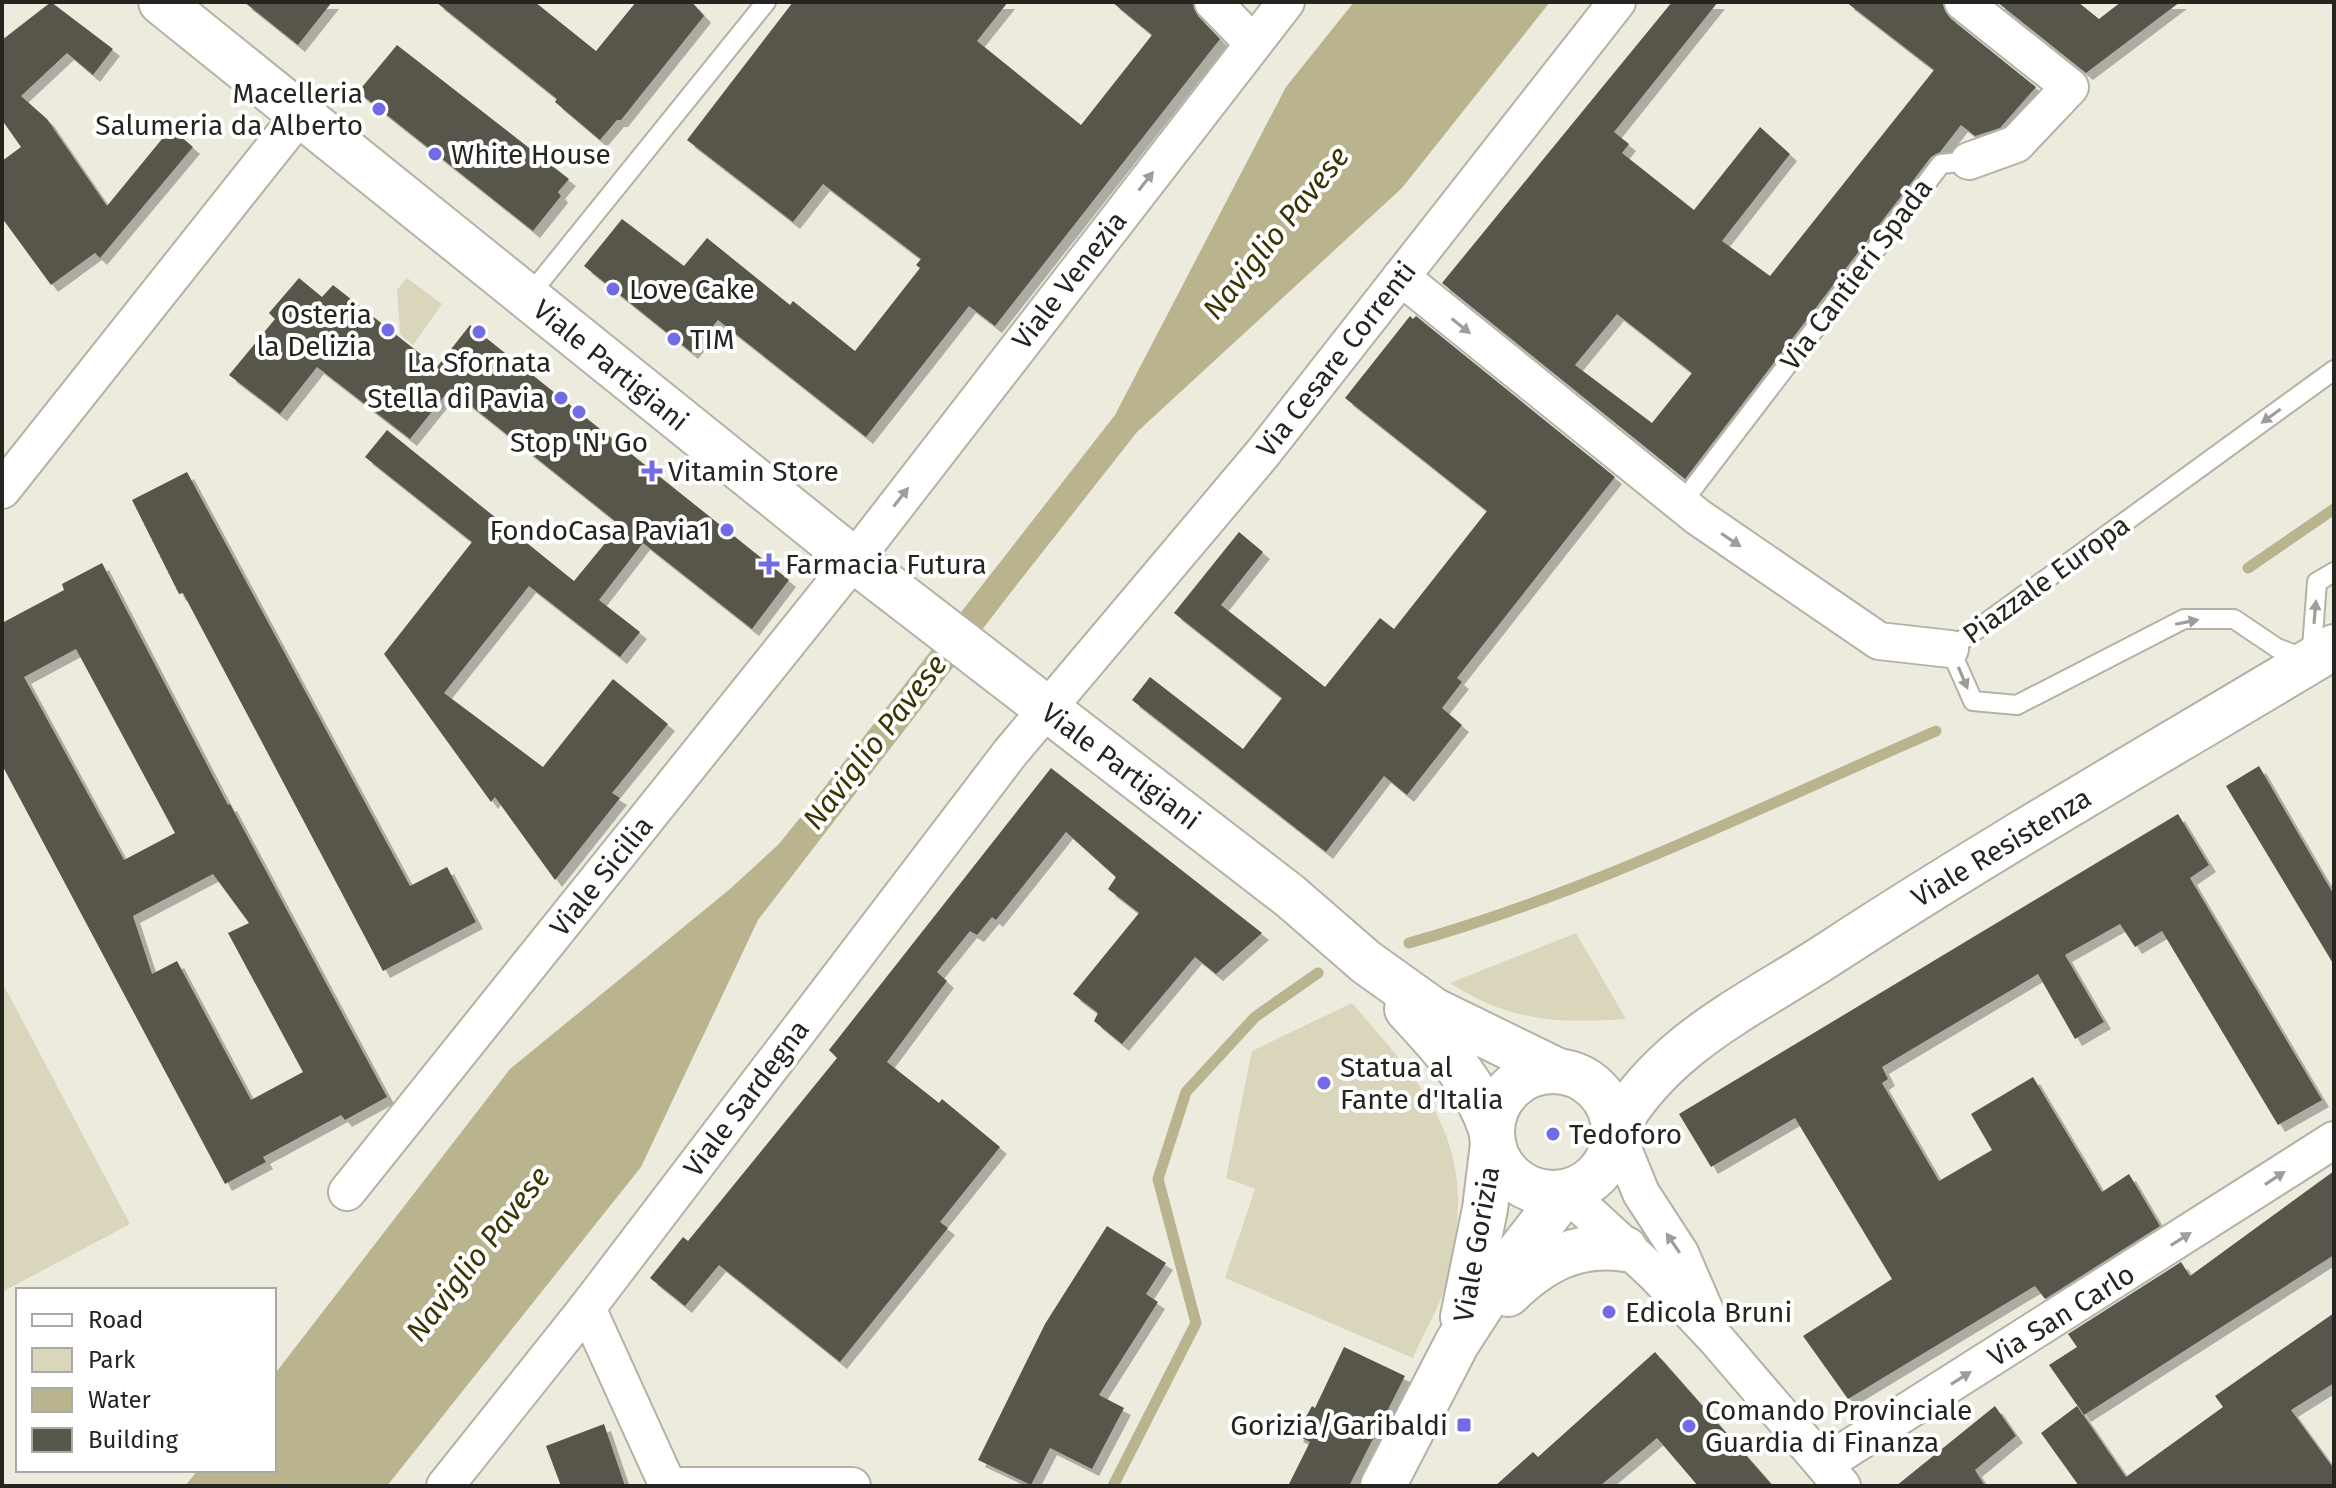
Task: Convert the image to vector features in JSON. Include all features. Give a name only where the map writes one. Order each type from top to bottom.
[{"type":"main road","name":"Viale Partigiani","points":[[161,2],[866,569],[1290,896],[1366,962],[1433,1010],[1561,1071]]},
{"type":"main road","name":"Viale Resistenza","points":[[1615,1129],[1632,1100],[1673,1054],[1941,882],[2322,654]]},
{"type":"main road","name":"Viale Partigiani","points":[[1366,962],[1452,1057],[1477,1093],[1493,1138]]},
{"type":"main road","name":"Viale Resistenza","points":[[1561,1071],[1611,1070],[1673,1054]]},
{"type":"main road","points":[[1561,1071],[1584,1079],[1600,1092],[1611,1109],[1615,1129],[1612,1149],[1604,1167],[1584,1185],[1566,1192],[1549,1193],[1514,1179],[1500,1162],[1493,1138],[1498,1105],[1510,1088],[1528,1076],[1561,1071]]},
{"type":"main road","name":"Viale Gorizia","points":[[1457,1343],[1485,1209],[1493,1138]]},
{"type":"main road","name":"Viale Gorizia","points":[[1383,1486],[1457,1343],[1499,1278],[1566,1192]]},
{"type":"main road","name":"Viale Gorizia","points":[[1457,1343],[1546,1260],[1597,1247],[1625,1249]]},
{"type":"street","points":[[1213,2],[1252,42]]},
{"type":"street","name":"Viale Venezia","points":[[866,569],[1252,42],[1286,2]]},
{"type":"street","name":"Via Cesare Correnti","points":[[1046,709],[1263,453],[1617,2]]},
{"type":"street","name":"Via Cantieri Spada","points":[[1963,2],[2070,87],[2016,144],[1969,161]]},
{"type":"street","points":[[2,490],[299,116]]},
{"type":"street","points":[[1401,277],[1681,504],[1879,641],[1950,649]]},
{"type":"street","name":"Viale Sicilia","points":[[347,1192],[866,569]]},
{"type":"street","name":"Viale Sardegna","points":[[445,1486],[587,1308],[1046,709]]},
{"type":"street","points":[[1615,1129],[1641,1193],[1680,1253],[1717,1340]]},
{"type":"street","name":"Via San Carlo","points":[[1833,1475],[2334,1140]]},
{"type":"street","points":[[1566,1192],[1654,1273],[1717,1340],[1833,1475]]},
{"type":"street","points":[[587,1308],[668,1486],[852,1486]]},
{"type":"lane","points":[[527,298],[766,2]]},
{"type":"lane","name":"Via Cantieri Spada","points":[[1681,504],[1941,164],[1969,161]]},
{"type":"lane","name":"Piazzale Europa","points":[[2322,654],[2277,648],[2234,619],[2184,619],[2017,705],[1973,701],[1950,649],[2334,370]]},
{"type":"lane","points":[[2322,654],[2317,582],[2334,572]]},
{"type":"green space","points":[[407,278],[442,304],[413,345],[400,334],[397,290]]},
{"type":"green space","points":[[1576,933],[1626,1019],[1578,1021],[1534,1017],[1493,1005],[1450,983]]},
{"type":"green space","points":[[2,982],[130,1224],[2,1292]]},
{"type":"green space","points":[[1352,1003],[1400,1059],[1437,1114],[1449,1143],[1456,1175],[1458,1210],[1449,1276],[1413,1358],[1225,1278],[1255,1189],[1226,1178],[1252,1051]]},
{"type":"water","name":"Naviglio Pavese","points":[[1354,2],[1550,2],[1402,188],[1137,432],[1015,587],[758,920],[641,1167],[387,1486],[185,1486],[196,1472],[276,1472],[276,1372],[510,1069],[730,889],[779,844],[819,794],[1115,415],[1286,87]]},
{"type":"building","points":[[51,2],[113,49],[93,75],[67,53],[21,96],[47,119],[107,206],[171,128],[193,147],[100,258],[95,253],[51,285],[2,218],[2,161],[21,147],[2,120],[2,40]]},
{"type":"building","points":[[244,2],[332,2],[298,45]]},
{"type":"building","points":[[436,2],[535,2],[596,51],[636,2],[692,2],[704,16],[621,120],[617,120],[600,140],[555,102],[557,99]]},
{"type":"building","points":[[793,2],[1008,2],[977,41],[1081,125],[1152,35],[1112,2],[1193,2],[1198,16],[1220,39],[995,326],[969,306],[866,437],[718,320],[691,352],[584,266],[622,219],[684,266],[707,238],[790,305],[793,301],[855,351],[920,268],[916,265],[921,259],[823,184],[793,222],[687,140]]},
{"type":"building","points":[[1672,2],[1718,2],[1614,132],[1629,144],[1622,153],[1694,210],[1760,127],[1790,154],[1722,241],[1770,276],[1934,70],[1846,2],[1942,2],[1950,18],[2036,87],[2000,128],[1975,136],[1961,125],[1940,152],[1931,157],[1685,479],[1442,283]],"holes":[[[1617,314],[1692,373],[1652,423],[1575,365]]]},
{"type":"building","points":[[1997,2],[2078,2],[2099,19],[2121,2],[2180,2],[2086,73]]},
{"type":"building","points":[[397,45],[569,179],[558,192],[561,196],[533,231],[358,92]]},
{"type":"building","points":[[299,278],[322,297],[333,285],[437,367],[470,325],[789,580],[752,629],[643,543],[599,600],[640,632],[620,657],[529,586],[444,693],[543,767],[613,679],[668,724],[612,793],[620,798],[555,880],[495,797],[491,802],[384,654],[472,542],[365,457],[387,430],[574,581],[620,525],[450,389],[410,439],[317,367],[280,414],[229,375],[275,319],[269,313]]},
{"type":"building","points":[[1410,316],[1413,319],[1416,316],[1615,477],[1457,678],[1462,682],[1442,708],[1462,725],[1407,795],[1384,776],[1326,852],[1132,700],[1150,677],[1243,749],[1282,698],[1174,613],[1239,532],[1263,552],[1221,605],[1325,687],[1380,618],[1394,629],[1487,511],[1345,398]]},
{"type":"building","points":[[187,472],[410,886],[447,867],[476,922],[383,971],[183,593],[179,594],[132,500]]},
{"type":"building","points":[[102,563],[228,805],[387,1097],[345,1120],[341,1115],[263,1157],[266,1162],[225,1184],[2,765],[2,623],[64,590],[62,584]],"holes":[[[76,649],[175,833],[124,860],[24,677]],[[213,874],[249,923],[228,933],[303,1072],[251,1100],[177,961],[152,974],[133,916]]]},
{"type":"building","points":[[2259,766],[2334,895],[2334,965],[2226,786]]},
{"type":"building","points":[[1051,768],[1262,933],[1216,974],[1195,957],[1122,1044],[1094,1021],[1098,1013],[1073,994],[1139,913],[1108,889],[1116,877],[1066,832],[996,920],[992,917],[977,935],[970,931],[937,972],[947,981],[887,1062],[939,1103],[942,1099],[1000,1147],[940,1222],[948,1228],[840,1362],[719,1265],[685,1306],[650,1278],[683,1237],[688,1241],[837,1058],[829,1050]]},
{"type":"building","points":[[2178,814],[2209,865],[2190,878],[2322,1100],[2278,1125],[2162,931],[2135,947],[2120,924],[2065,955],[2104,1022],[2075,1039],[2038,974],[1882,1067],[1888,1079],[1882,1083],[1939,1181],[1992,1150],[1971,1114],[2033,1077],[2102,1192],[2129,1174],[2160,1226],[2045,1299],[2035,1286],[1848,1399],[1803,1336],[1892,1279],[1795,1118],[1711,1167],[1679,1114]]},
{"type":"building","points":[[2334,1171],[2334,1255],[2084,1415],[2049,1365],[2077,1347],[2068,1334],[2181,1262],[2190,1276]]},
{"type":"building","points":[[1107,1226],[1166,1263],[1146,1294],[1158,1302],[1099,1395],[1124,1408],[1092,1469],[1050,1448],[1031,1485],[978,1460],[1045,1324]]},
{"type":"building","points":[[2334,1313],[2334,1383],[2291,1410],[2334,1469],[2334,1486],[2079,1486],[2041,1433],[2077,1406],[2126,1477],[2223,1407],[2215,1396]]},
{"type":"building","points":[[1344,1347],[1405,1376],[1349,1486],[1288,1486],[1310,1442],[1296,1435],[1312,1406],[1315,1408]]},
{"type":"building","points":[[1655,1352],[1773,1486],[1698,1486],[1657,1438],[1600,1486],[1495,1486],[1533,1452],[1538,1457]]},
{"type":"building","points":[[1995,1406],[2016,1436],[1975,1470],[1985,1486],[1896,1486]]},
{"type":"building","points":[[604,1424],[625,1486],[561,1486],[546,1446]]},
{"type":"waterway","points":[[2248,568],[2334,509]]},
{"type":"waterway","points":[[1409,943],[1544,899],[1610,873],[1936,731]]},
{"type":"waterway","points":[[1113,1486],[1196,1323],[1158,1179],[1186,1092],[1255,1017],[1318,973]]},
{"type":"place","name":"Macelleria Salumeria da Alberto","points":[[379,109]]},
{"type":"place","name":"White House","points":[[435,154]]},
{"type":"place","name":"Love Cake","points":[[613,289]]},
{"type":"place","name":"Osteria la Delizia","points":[[388,330]]},
{"type":"place","name":"La Sfornata","points":[[479,332]]},
{"type":"place","name":"TIM","points":[[674,339]]},
{"type":"place","name":"Stella di Pavia","points":[[561,398]]},
{"type":"place","name":"Stop 'N' Go","points":[[579,412]]},
{"type":"place","name":"Vitamin Store","points":[[652,471]]},
{"type":"place","name":"FondoCasa Pavia1","points":[[727,530]]},
{"type":"place","name":"Farmacia Futura","points":[[769,564]]},
{"type":"place","name":"Statua al Fante d'Italia","points":[[1324,1083]]},
{"type":"place","name":"Tedoforo","points":[[1553,1134]]},
{"type":"place","name":"Edicola Bruni","points":[[1609,1312]]},
{"type":"place","name":"Gorizia/Garibaldi","points":[[1464,1425]]},
{"type":"place","name":"Comando Provinciale Guardia di Finanza","points":[[1689,1426]]}]
